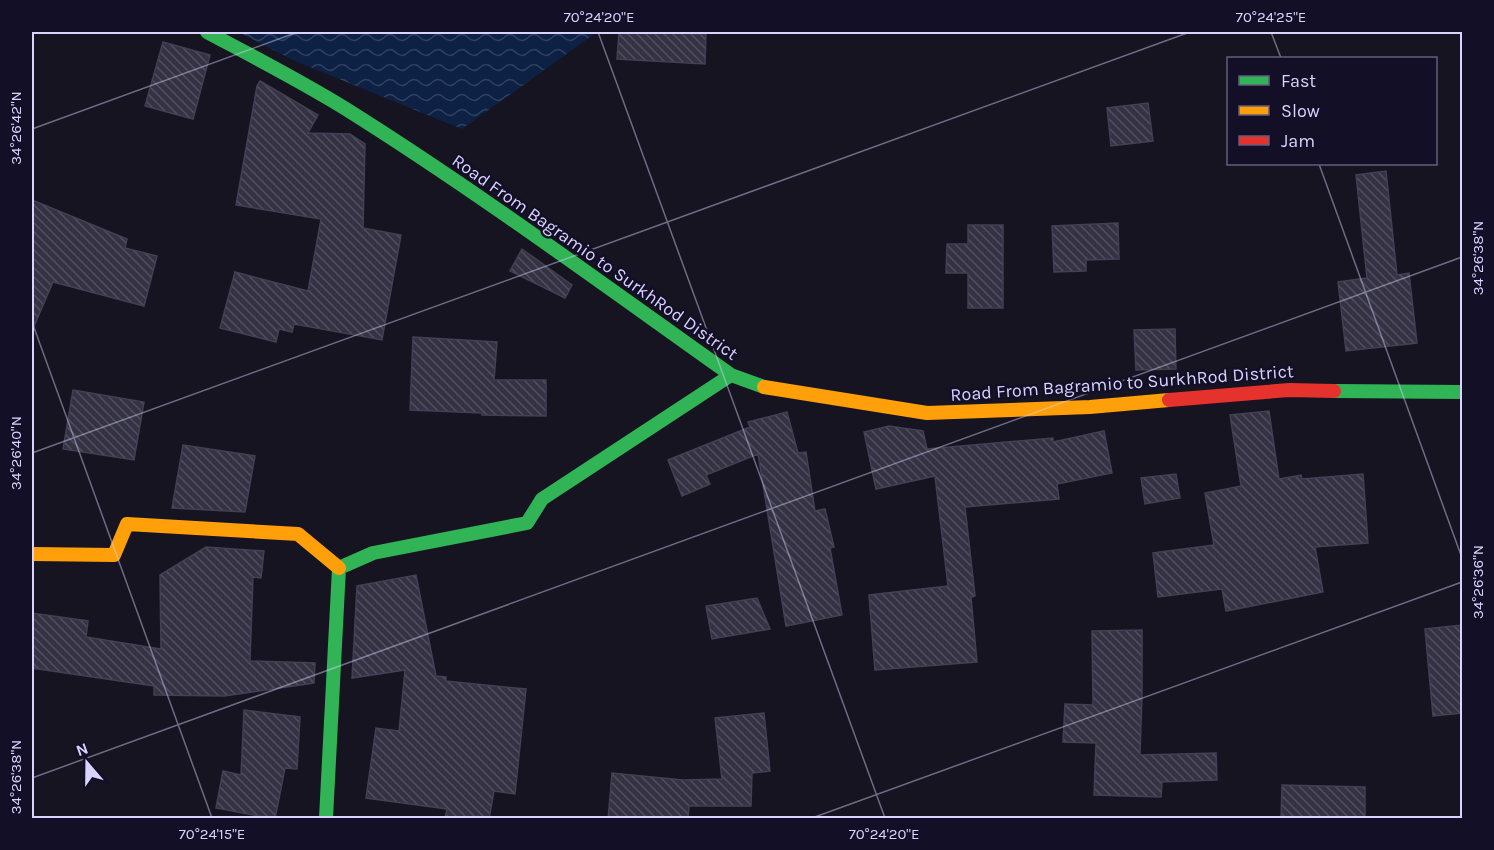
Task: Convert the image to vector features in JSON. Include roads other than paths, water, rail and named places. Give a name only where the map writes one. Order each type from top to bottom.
[{"type":"street","name":"Road From Bagramio to SurkhRod District","points":[[207,32],[266,61],[344,106],[513,219],[731,375],[763,387],[927,413],[1090,407],[1289,390],[1462,392]]},
{"type":"street","points":[[339,568],[373,552],[527,523],[542,499],[731,375]]},
{"type":"street","points":[[32,554],[114,555],[128,524],[298,534],[339,568]]},
{"type":"street","points":[[326,819],[339,568]]},
{"type":"water","points":[[238,32],[597,32],[462,129],[295,61]]}]
